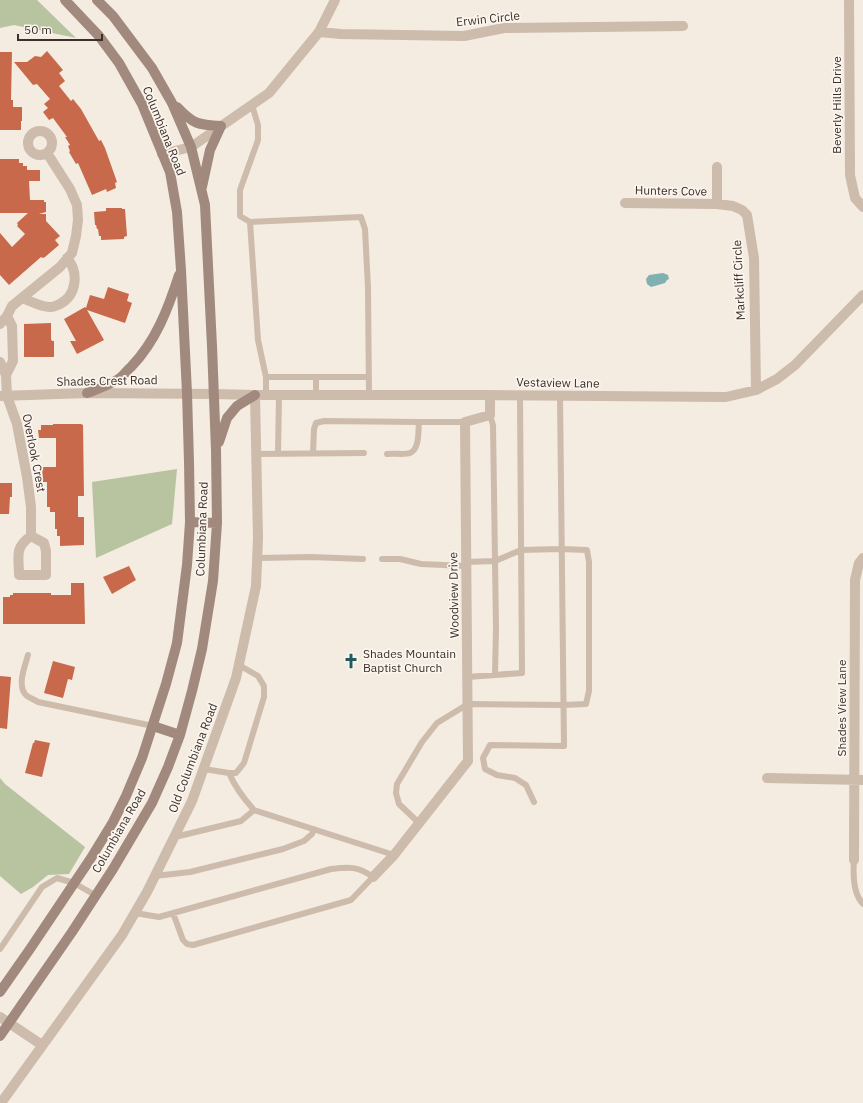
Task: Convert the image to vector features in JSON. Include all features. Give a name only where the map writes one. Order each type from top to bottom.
[{"type":"main road","name":"Columbiana Road","points":[[0,992],[74,883],[113,822],[142,758],[153,726],[177,643],[185,587],[190,522],[187,393],[181,270],[177,212],[170,172],[142,104],[119,63],[100,36],[65,0]]},
{"type":"main road","name":"Columbiana Road","points":[[0,1036],[72,932],[131,840],[152,803],[180,735],[192,691],[209,611],[215,566],[217,523],[216,450],[205,205],[191,147],[172,103],[152,68],[113,16],[96,0]]},
{"type":"main road","points":[[172,103],[190,120],[204,126],[221,126],[210,150],[201,191]]},
{"type":"main road","points":[[87,393],[110,384],[120,378],[138,359],[151,342],[162,322],[181,270]]},
{"type":"main road","points":[[216,450],[227,418],[237,406],[255,395]]},
{"type":"main road","points":[[190,522],[217,523]]},
{"type":"main road","points":[[153,726],[180,735]]},
{"type":"street","points":[[162,154],[191,147],[269,93],[319,32],[335,0]]},
{"type":"street","name":"Beverly Hills Drive","points":[[850,0],[850,175],[855,198],[863,207]]},
{"type":"street","name":"Erwin Circle","points":[[319,32],[341,34],[464,36],[504,28],[683,26]]},
{"type":"street","points":[[0,324],[7,316],[12,306],[60,267],[72,253],[78,220],[77,205],[70,189],[47,153]]},
{"type":"street","points":[[717,167],[717,204]]},
{"type":"street","name":"Hunters Cove","points":[[625,203],[717,204]]},
{"type":"street","name":"Markcliff Circle","points":[[717,204],[733,206],[742,210],[747,215],[754,258],[756,390]]},
{"type":"street","points":[[22,298],[42,306],[52,308],[63,302],[71,293],[76,282],[72,263],[67,258]]},
{"type":"street","name":"Vestaview Lane","points":[[214,394],[726,397],[756,390],[777,379],[795,365],[863,295]]},
{"type":"street","name":"Overlook Crest","points":[[7,316],[12,326],[13,362],[6,375],[3,396],[17,424],[31,507],[31,536]]},
{"type":"street","name":"Overlook Crest","points":[[0,362],[6,375]]},
{"type":"street","name":"Shades Crest Road","points":[[3,396],[87,393],[214,394]]},
{"type":"street","name":"Old Columbiana Road","points":[[0,1103],[122,935],[175,837],[192,801],[204,769],[236,678],[256,586],[258,538],[255,395]]},
{"type":"street","points":[[465,422],[491,420],[490,395]]},
{"type":"street","name":"Woodview Drive","points":[[373,877],[394,854],[468,761],[465,422]]},
{"type":"street","name":"Shades View Lane","points":[[854,860],[859,780],[855,580],[863,558]]},
{"type":"street","points":[[767,778],[859,780]]},
{"type":"street","points":[[0,1017],[42,1046]]},
{"type":"lane","points":[[252,105],[258,125],[258,140],[240,190],[240,216],[250,222],[361,217],[365,229],[368,288],[369,395]]},
{"type":"lane","points":[[250,222],[258,340],[266,377],[266,395]]},
{"type":"lane","points":[[266,377],[369,376]]},
{"type":"lane","points":[[316,377],[316,395]]},
{"type":"lane","points":[[278,453],[279,395]]},
{"type":"lane","points":[[468,677],[522,673],[520,395]]},
{"type":"lane","points":[[534,802],[526,785],[515,778],[497,775],[485,769],[483,758],[490,745],[564,746],[560,396]]},
{"type":"lane","points":[[491,420],[495,561],[495,675]]},
{"type":"lane","points":[[313,453],[314,429],[316,423],[324,421],[465,422]]},
{"type":"lane","points":[[387,454],[410,453],[414,450],[417,443],[419,422]]},
{"type":"lane","points":[[256,454],[364,453]]},
{"type":"lane","points":[[382,559],[400,559],[421,564],[466,564],[495,561],[521,550],[562,548],[587,550],[589,562],[589,691],[586,704],[468,704],[437,723],[422,742],[397,784],[396,793],[399,804],[419,822]]},
{"type":"lane","points":[[258,558],[311,557],[363,559]]},
{"type":"lane","points":[[28,655],[22,687],[26,695],[38,702],[153,726]]},
{"type":"lane","points":[[204,769],[236,773],[244,763],[264,697],[264,686],[258,676],[239,665]]},
{"type":"lane","points":[[230,773],[244,799],[254,810],[394,854]]},
{"type":"lane","points":[[175,837],[241,821],[254,810]]},
{"type":"lane","points":[[155,876],[190,872],[283,849],[304,841],[312,834],[314,829]]},
{"type":"lane","points":[[854,860],[856,889],[863,904]]},
{"type":"lane","points":[[135,913],[159,917],[173,913],[331,869],[347,867],[358,868],[373,877],[351,900],[194,945],[187,944],[183,940],[173,913]]},
{"type":"lane","points":[[0,949],[42,887],[57,878],[74,883],[95,895]]},
{"type":"green space","points":[[0,0],[37,0],[76,38],[14,25],[0,28]]},
{"type":"green space","points":[[177,469],[172,524],[96,558],[92,482]]},
{"type":"green space","points":[[0,778],[5,784],[85,847],[69,874],[48,875],[21,894],[0,876]]},
{"type":"water","points":[[663,273],[668,275],[669,279],[665,283],[651,287],[647,284],[646,279],[649,275]]},
{"type":"building","points":[[47,51],[63,70],[59,73],[65,81],[59,86],[71,101],[73,99],[81,109],[99,141],[101,140],[117,182],[115,183],[116,188],[107,192],[106,189],[92,195],[78,163],[76,164],[69,152],[68,146],[70,145],[65,137],[67,137],[53,118],[49,120],[43,112],[48,108],[44,104],[50,99],[37,84],[33,85],[14,62],[27,62],[35,56],[41,57]]},
{"type":"building","points":[[0,52],[12,52],[11,100],[13,100],[13,107],[22,107],[21,130],[0,130]]},
{"type":"building","points":[[0,159],[19,159],[19,163],[23,163],[23,166],[27,166],[27,170],[40,170],[40,181],[29,181],[30,200],[44,200],[44,202],[46,202],[46,212],[39,214],[46,214],[46,221],[60,236],[55,240],[59,245],[45,257],[41,257],[9,285],[0,275],[0,233],[12,247],[25,234],[17,226],[17,223],[28,213],[0,213]]},
{"type":"building","points":[[106,208],[125,209],[127,236],[124,237],[124,239],[101,240],[101,236],[99,236],[98,229],[95,225],[94,212],[106,211]]},
{"type":"building","points":[[108,287],[129,294],[127,301],[132,303],[125,323],[87,310],[104,340],[77,354],[70,341],[76,341],[64,319],[85,307],[86,308],[90,295],[104,299]]},
{"type":"building","points":[[51,323],[51,339],[54,341],[54,357],[24,357],[24,324]]},
{"type":"building","points":[[41,425],[83,425],[84,496],[78,496],[78,517],[84,517],[84,545],[60,546],[60,536],[57,536],[57,529],[55,529],[55,512],[50,512],[50,507],[47,507],[47,482],[43,482],[42,467],[56,467],[56,438],[39,438],[38,430],[41,430]]},
{"type":"building","points":[[0,483],[12,483],[12,497],[10,497],[9,514],[0,514]]},
{"type":"building","points":[[129,566],[136,580],[112,594],[103,577]]},
{"type":"building","points":[[71,583],[84,583],[85,624],[3,624],[3,597],[10,597],[13,593],[51,593],[51,595],[71,595]]},
{"type":"building","points":[[53,661],[75,667],[72,680],[68,679],[63,698],[44,693]]},
{"type":"building","points":[[0,676],[11,677],[7,729],[0,728]]},
{"type":"building","points":[[35,740],[50,743],[42,777],[25,773]]},
{"type":"place","name":"Shades Mountain Baptist Church","points":[[351,661]]}]
